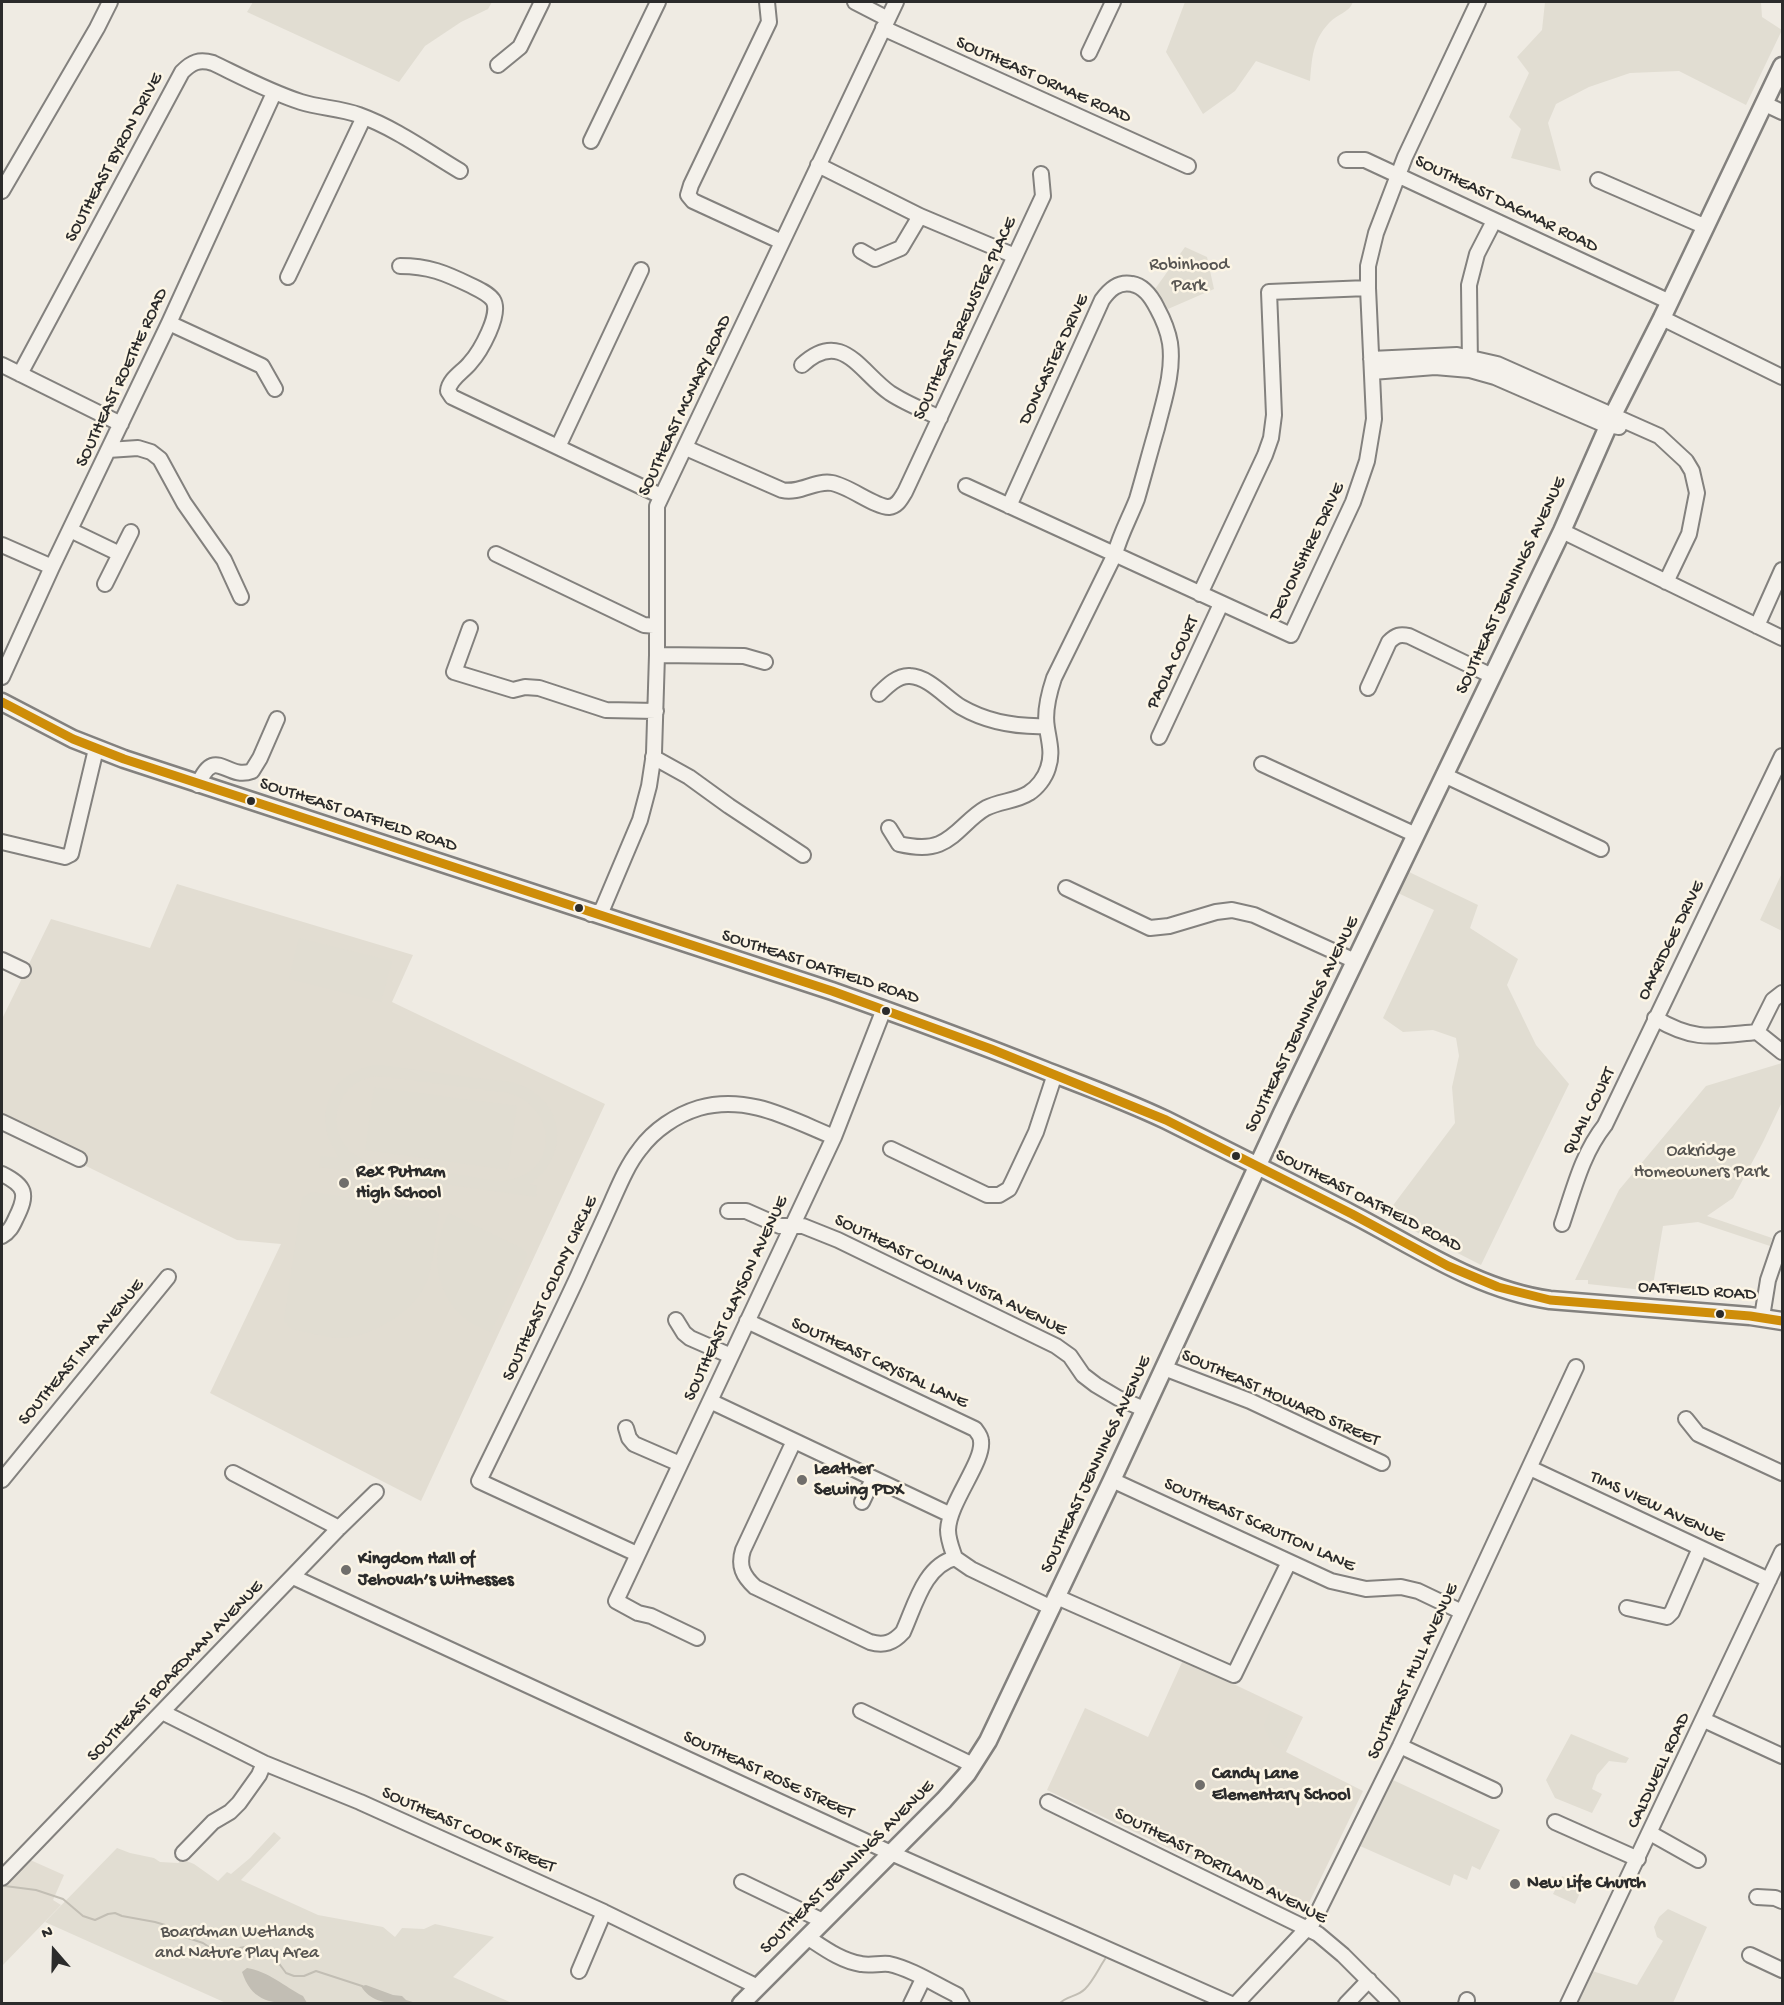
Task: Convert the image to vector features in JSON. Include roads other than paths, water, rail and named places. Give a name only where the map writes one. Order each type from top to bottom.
[{"type":"main road","name":"SOUTHEAST JENNINGS AVENUE","points":[[741,2004],[944,1800],[973,1765],[994,1730],[1257,1167],[1562,531],[1611,420],[1670,302],[1782,66]]},
{"type":"main road","name":"SOUTHEAST OATFIELD ROAD","points":[[2,702],[96,749],[198,785],[884,1009],[1055,1074],[1147,1112],[1431,1257],[1496,1287],[1537,1298],[1608,1305]]},
{"type":"main road","name":"OATFIELD ROAD","points":[[1608,1305],[1762,1317],[1782,1321]]},
{"type":"street","points":[[2,191],[110,2]]},
{"type":"street","points":[[498,65],[520,46],[542,2]]},
{"type":"street","points":[[591,141],[658,2]]},
{"type":"street","points":[[767,2],[769,22],[688,195],[693,201],[782,242]]},
{"type":"street","name":"SOUTHEAST ORMAE ROAD","points":[[855,2],[885,23],[1188,166]]},
{"type":"street","name":"SOUTHEAST MCNARY ROAD","points":[[591,914],[602,910],[640,820],[649,786],[656,711],[656,517],[661,496],[686,448],[896,2]]},
{"type":"street","points":[[1089,53],[1113,2]]},
{"type":"street","name":"SOUTHEAST DAGMAR ROAD","points":[[1478,2],[1405,157],[1400,176],[1670,302]]},
{"type":"street","name":"SOUTHEAST BYRON DRIVE","points":[[20,374],[182,72],[191,63],[202,60],[213,63],[274,93],[303,103],[336,108],[364,117],[460,171]]},
{"type":"street","name":"SOUTHEAST ROETHE ROAD","points":[[2,677],[52,567],[170,323],[274,93]]},
{"type":"street","points":[[1765,104],[1782,112]]},
{"type":"street","points":[[288,277],[364,117]]},
{"type":"street","points":[[1346,160],[1365,160],[1400,176]]},
{"type":"street","points":[[818,165],[920,216],[1015,256]]},
{"type":"street","name":"SOUTHEAST BREWSTER PLACE","points":[[686,448],[782,490],[797,491],[819,484],[832,483],[867,497],[882,506],[897,504],[940,418],[1043,196],[1041,174]]},
{"type":"street","name":"DEVONSHIRE DRIVE","points":[[966,486],[1291,635],[1364,474],[1374,419],[1368,266],[1376,232],[1400,176]]},
{"type":"street","points":[[1598,180],[1706,226]]},
{"type":"street","points":[[861,251],[875,259],[901,248],[920,216]]},
{"type":"street","points":[[1470,363],[1469,285],[1477,254],[1494,221]]},
{"type":"street","points":[[400,266],[436,269],[482,290],[493,300],[495,315],[483,345],[475,358],[449,385],[448,391],[459,402],[661,496]]},
{"type":"street","points":[[558,447],[641,270]]},
{"type":"street","name":"DONCASTER DRIVE","points":[[1010,506],[1102,300],[1110,289],[1120,284],[1133,284],[1153,300],[1163,319],[1170,341],[1171,362],[1167,390],[1147,466],[1115,554]]},
{"type":"street","points":[[1200,594],[1271,438],[1274,415],[1269,292],[1368,288]]},
{"type":"street","points":[[1662,318],[1782,377]]},
{"type":"street","points":[[170,323],[262,366],[275,389]]},
{"type":"street","points":[[802,365],[822,352],[837,351],[853,359],[891,394],[940,418]]},
{"type":"street","points":[[1372,365],[1435,367],[1470,363],[1495,377],[1603,424],[1611,420],[1655,442],[1662,440],[1679,452],[1692,471],[1697,493],[1689,534],[1666,582]]},
{"type":"street","points":[[2,365],[121,424]]},
{"type":"street","points":[[108,450],[138,448],[151,452],[160,459],[184,503],[224,560],[241,597]]},
{"type":"street","points":[[70,530],[120,554]]},
{"type":"street","points":[[1562,531],[1782,638]]},
{"type":"street","points":[[105,584],[131,532]]},
{"type":"street","points":[[2,545],[52,567]]},
{"type":"street","points":[[496,554],[644,625],[657,627]]},
{"type":"street","points":[[889,828],[899,844],[919,847],[937,845],[950,839],[974,816],[989,807],[1030,793],[1042,780],[1048,769],[1051,754],[1046,726],[1048,700],[1054,678],[1115,554]]},
{"type":"street","points":[[1757,626],[1782,570]]},
{"type":"street","name":"PAOLA COURT","points":[[1159,737],[1221,604]]},
{"type":"street","points":[[470,628],[454,672],[513,690],[525,687],[539,688],[606,710],[656,711]]},
{"type":"street","points":[[1368,688],[1389,642],[1400,634],[1409,636],[1492,675]]},
{"type":"street","points":[[657,655],[744,656],[765,662]]},
{"type":"street","points":[[879,694],[898,679],[910,676],[927,682],[947,698],[978,716],[1025,727],[1046,726]]},
{"type":"street","points":[[198,785],[204,771],[211,766],[220,766],[242,773],[252,771],[277,719]]},
{"type":"street","points":[[2,842],[65,857],[71,854],[96,749]]},
{"type":"street","name":"OAKRIDGE DRIVE","points":[[1756,1032],[1722,1037],[1694,1036],[1669,1027],[1655,1018],[1782,756]]},
{"type":"street","points":[[653,758],[689,777],[803,855]]},
{"type":"street","points":[[1262,764],[1416,835]]},
{"type":"street","points":[[1444,775],[1601,849]]},
{"type":"street","points":[[1066,888],[1150,928],[1169,926],[1216,912],[1232,910],[1254,915],[1355,961]]},
{"type":"street","points":[[2,960],[23,970]]},
{"type":"street","points":[[1782,993],[1773,1000],[1756,1032],[1782,1052]]},
{"type":"street","name":"SOUTHEAST CLAYSON AVENUE","points":[[697,1638],[616,1601],[834,1137],[884,1009]]},
{"type":"street","name":"QUAIL COURT","points":[[1562,1224],[1585,1156],[1605,1125],[1655,1018]]},
{"type":"street","points":[[891,1149],[987,1195],[999,1195],[1009,1189],[1036,1132],[1055,1074]]},
{"type":"street","name":"SOUTHEAST COLONY CIRCLE","points":[[637,1554],[479,1482],[625,1172],[640,1148],[672,1120],[713,1105],[739,1104],[763,1108],[834,1137]]},
{"type":"street","points":[[2,1122],[79,1159]]},
{"type":"street","points":[[2,1174],[16,1181],[24,1197],[23,1205],[10,1230],[2,1236]]},
{"type":"street","name":"SOUTHEAST COLINA VISTA AVENUE","points":[[728,1212],[746,1211],[780,1226],[803,1226],[838,1240],[1056,1346],[1070,1356],[1083,1375],[1096,1385],[1144,1409]]},
{"type":"street","points":[[1762,1317],[1768,1280],[1782,1241]]},
{"type":"street","name":"SOUTHEAST INA AVENUE","points":[[2,1480],[168,1277]]},
{"type":"street","points":[[676,1320],[690,1338],[731,1356]]},
{"type":"street","name":"SOUTHEAST CRYSTAL LANE","points":[[747,1321],[975,1429],[980,1435],[981,1451],[951,1515]]},
{"type":"street","name":"SOUTHEAST HULL AVENUE","points":[[1236,2004],[1313,1922],[1400,1746],[1576,1367]]},
{"type":"street","name":"SOUTHEAST HOWARD STREET","points":[[1164,1368],[1250,1401],[1382,1463]]},
{"type":"street","points":[[710,1401],[951,1515],[949,1539],[955,1558],[971,1569],[1234,1676],[1289,1562]]},
{"type":"street","points":[[1686,1419],[1698,1434],[1782,1473]]},
{"type":"street","points":[[626,1428],[634,1444],[680,1464]]},
{"type":"street","points":[[794,1442],[743,1550],[740,1561],[747,1580],[755,1587],[870,1642],[885,1644],[895,1640],[903,1632],[933,1570],[944,1561],[955,1558]]},
{"type":"street","name":"TIMS VIEW AVENUE","points":[[1530,1468],[1769,1580]]},
{"type":"street","points":[[233,1473],[339,1528]]},
{"type":"street","points":[[862,1503],[873,1479]]},
{"type":"street","name":"SOUTHEAST SCRUTTON LANE","points":[[1112,1480],[1331,1581],[1366,1589],[1401,1587],[1418,1591],[1461,1612]]},
{"type":"street","name":"SOUTHEAST BOARDMAN AVENUE","points":[[2,1878],[376,1492]]},
{"type":"street","points":[[1627,1608],[1667,1617],[1672,1612],[1700,1548]]},
{"type":"street","name":"CALDWELL ROAD","points":[[1568,2004],[1782,1552]]},
{"type":"street","name":"SOUTHEAST ROSE STREET","points":[[293,1577],[891,1853],[1231,2004]]},
{"type":"street","points":[[861,1711],[973,1765]]},
{"type":"street","name":"SOUTHEAST COOK STREET","points":[[162,1712],[264,1763],[360,1802],[604,1912],[758,1987]]},
{"type":"street","points":[[1704,1720],[1782,1756]]},
{"type":"street","points":[[1400,1746],[1494,1790]]},
{"type":"street","points":[[183,1853],[213,1822],[230,1812],[239,1803],[259,1775],[264,1763]]},
{"type":"street","name":"SOUTHEAST PORTLAND AVENUE","points":[[1048,1802],[1307,1928],[1333,1946],[1392,2004]]},
{"type":"street","points":[[1555,1822],[1638,1859]]},
{"type":"street","points":[[1650,1833],[1698,1860]]},
{"type":"street","points":[[742,1882],[823,1921]]},
{"type":"street","points":[[1757,1897],[1775,1898],[1782,1901]]},
{"type":"street","points":[[579,1971],[604,1912]]},
{"type":"street","points":[[807,1937],[837,1957],[869,1965],[890,1965],[923,1978],[957,1995],[962,2004]]},
{"type":"street","points":[[1750,1955],[1782,1970]]},
{"type":"street","points":[[911,2004],[923,1978]]},
{"type":"street","points":[[1346,2004],[1368,1980]]},
{"type":"waterway","points":[[5,1886],[36,1890],[63,1899],[83,1916],[95,1920],[115,1913],[165,1925],[179,1935],[203,1943],[212,1949],[223,1951],[250,1946],[272,1954],[286,1973],[294,1976],[304,1976],[316,1971],[362,1986]]},
{"type":"waterway","points":[[1059,2004],[1085,1989],[1105,1959]]},
{"type":"place","name":"Rex Putnam High School","points":[[344,1183]]},
{"type":"place","name":"Leather Sewing PDX","points":[[802,1480]]},
{"type":"place","name":"Kingdom Hall of Jehovah’s Witnesses","points":[[346,1570]]},
{"type":"place","name":"Candy Lane Elementary School","points":[[1200,1785]]},
{"type":"place","name":"New Life Church","points":[[1515,1884]]},
{"type":"park label","name":"Robinhood Park","points":[[1189,276]]},
{"type":"park label","name":"Oakridge Homeowners Park","points":[[1701,1162]]},
{"type":"park label","name":"Boardman Wetlands and Nature Play Area","points":[[237,1943]]}]
